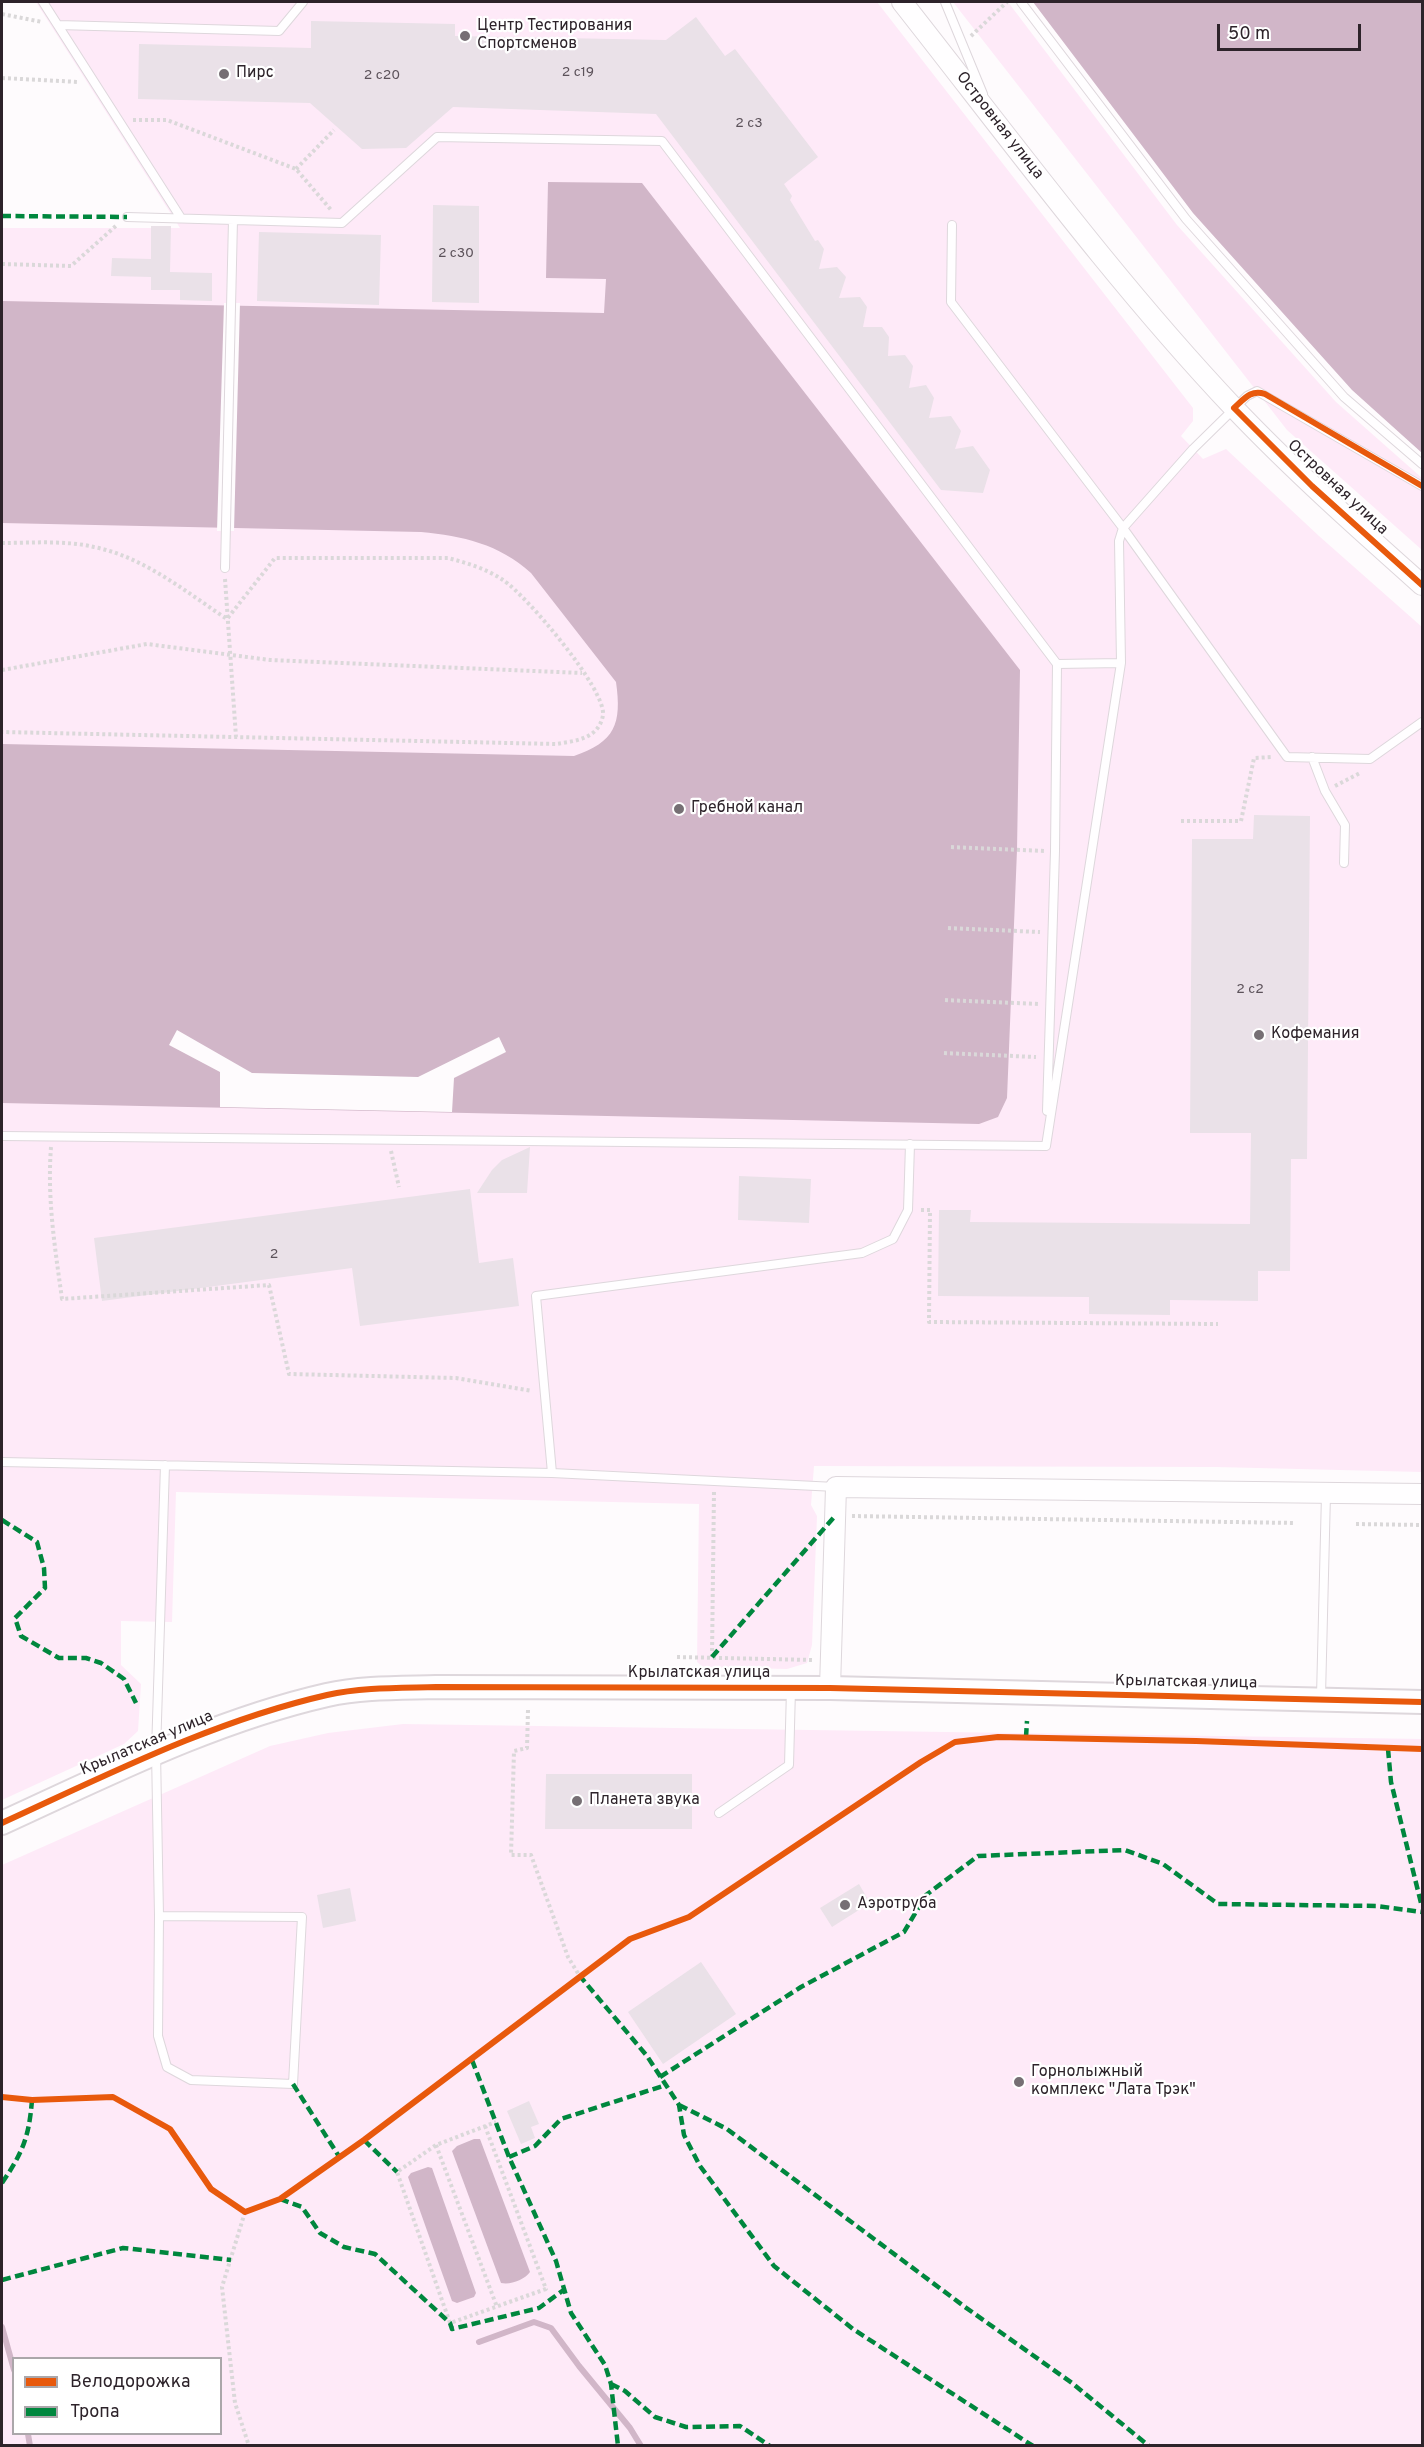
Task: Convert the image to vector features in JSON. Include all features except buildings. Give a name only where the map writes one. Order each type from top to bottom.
[{"type":"main road","name":"Крылатская улица","points":[[2,1823],[156,1752],[271,1710],[330,1694],[436,1687],[791,1687],[1422,1702]]},
{"type":"street","name":"Островная улица","points":[[902,2],[993,120],[1143,305],[1234,408],[1312,486],[1422,585]]},
{"type":"street","points":[[830,1688],[836,1486],[1422,1494]]},
{"type":"lane","points":[[43,2],[181,218]]},
{"type":"lane","points":[[58,25],[279,31],[303,2]]},
{"type":"lane","points":[[945,2],[993,120]]},
{"type":"lane","points":[[1021,2],[1186,219],[1344,397],[1422,464]]},
{"type":"lane","points":[[127,217],[342,223],[437,137],[662,141],[1057,664],[1055,851],[1046,1146]]},
{"type":"lane","points":[[225,568],[233,220]]},
{"type":"lane","points":[[952,225],[951,302],[1123,528],[1287,757],[1370,759],[1422,722]]},
{"type":"lane","points":[[1046,1146],[1121,663],[1119,541],[1123,528],[1193,449],[1234,408],[1251,393],[1257,391],[1422,486]]},
{"type":"lane","points":[[1057,664],[1121,663]]},
{"type":"lane","points":[[1312,758],[1325,791],[1345,825],[1344,863]]},
{"type":"lane","points":[[2,1136],[1046,1146]]},
{"type":"lane","points":[[552,1473],[536,1296],[862,1253],[893,1239],[908,1210],[910,1144]]},
{"type":"lane","points":[[2,1462],[552,1473],[836,1486]]},
{"type":"lane","points":[[159,1916],[302,1917],[293,2084],[191,2080],[167,2067],[158,2036],[159,1916],[156,1752],[165,1465]]},
{"type":"lane","points":[[1321,1700],[1326,1494]]},
{"type":"lane","points":[[719,1813],[789,1765],[791,1687]]},
{"type":"path","points":[[968,38],[1007,2]]},
{"type":"path","points":[[2,14],[58,25]]},
{"type":"path","points":[[2,78],[94,83]]},
{"type":"path","points":[[117,119],[167,120],[296,169],[342,223]]},
{"type":"path","points":[[296,169],[334,130]]},
{"type":"path","points":[[2,264],[71,266],[127,217]]},
{"type":"path","points":[[2,543],[92,546],[117,553],[139,562],[227,619]]},
{"type":"path","points":[[2,732],[556,744],[591,736],[600,725],[603,713],[597,694],[560,639],[525,598],[503,580],[470,564],[448,558],[275,558],[227,619]]},
{"type":"path","points":[[225,568],[236,737]]},
{"type":"path","points":[[2,670],[147,644],[270,660],[583,673]]},
{"type":"path","points":[[1181,821],[1241,821],[1254,758],[1287,757]]},
{"type":"path","points":[[951,847],[1055,851]]},
{"type":"path","points":[[948,928],[1052,932]]},
{"type":"path","points":[[945,1000],[1050,1004]]},
{"type":"path","points":[[944,1053],[1048,1058]]},
{"type":"path","points":[[52,1137],[49,1194],[62,1299],[269,1285],[290,1374],[456,1378],[545,1393]]},
{"type":"path","points":[[389,1138],[399,1187]]},
{"type":"path","points":[[930,1210],[929,1322],[1218,1324]]},
{"type":"path","points":[[712,1657],[714,1482]]},
{"type":"path","points":[[835,1516],[1295,1523]]},
{"type":"path","points":[[1356,1524],[1422,1526]]},
{"type":"path","points":[[677,1657],[831,1660]]},
{"type":"path","points":[[528,1710],[527,1748],[514,1751],[511,1855],[531,1855],[568,1957],[579,1975]]},
{"type":"path","points":[[570,1982],[588,1969]]},
{"type":"path","points":[[485,2126],[546,2289],[450,2323],[397,2172],[436,2145],[485,2126],[496,2122]]},
{"type":"path","points":[[436,2145],[497,2307]]},
{"type":"path","points":[[237,2206],[245,2212]]},
{"type":"path","points":[[245,2212],[254,2209]]},
{"type":"path","points":[[245,2212],[222,2287],[235,2403],[249,2445]]},
{"type":"shaded area","name":"Гребной канал","points":[[36,2],[877,2],[1193,408],[1193,421],[1181,436],[1203,459],[1226,449],[1319,536],[1422,627],[1422,1472],[1216,1467],[814,1466],[811,1505],[817,1516],[812,1645],[807,1663],[787,1669],[703,1667],[697,1662],[699,1504],[176,1492],[172,1622],[121,1621],[121,1665],[141,1684],[138,1731],[124,1744],[2,1800],[2,228],[180,228]]},
{"type":"shaded area","points":[[953,2],[1008,2],[1177,225],[1336,402],[1422,478],[1422,550],[1287,430]]},
{"type":"shaded area","points":[[1033,2],[1422,2],[1422,453],[1352,390],[1193,213]]},
{"type":"shaded area","name":"Гребной канал","points":[[548,182],[642,183],[1020,670],[1017,850],[1007,1098],[998,1117],[979,1124],[2,1103],[2,744],[574,756],[599,744],[613,730],[618,697],[616,682],[531,573],[493,548],[466,539],[421,532],[2,523],[2,301],[604,313],[606,279],[546,278]]},
{"type":"shaded area","points":[[403,1724],[1422,1739],[1422,2445],[2,2445],[2,1865],[270,1746],[328,1733]]},
{"type":"shaded area","points":[[480,2139],[530,2272],[521,2280],[513,2283],[501,2283],[452,2151],[457,2146]]},
{"type":"shaded area","points":[[428,2167],[432,2168],[476,2293],[474,2297],[457,2303],[452,2301],[408,2177],[411,2173]]},
{"type":"pier","points":[[224,303],[240,303],[234,531],[217,531]]},
{"type":"pier","points":[[177,1030],[252,1073],[418,1077],[499,1037],[506,1052],[454,1078],[452,1112],[220,1107],[220,1072],[169,1045]]},
{"type":"waterway","points":[[479,2342],[534,2322],[551,2328],[630,2428],[641,2446]]},
{"type":"waterway","points":[[2,2327],[12,2363]]},
{"type":"waterway","points":[[28,2435],[30,2446]]},
{"type":"marked path","points":[[2,216],[127,217]]},
{"type":"marked path","points":[[712,1657],[835,1516]]},
{"type":"marked path","points":[[2,1520],[37,1542],[44,1568],[45,1588],[15,1618],[21,1636],[59,1658],[86,1658],[101,1663],[124,1679],[136,1703]]},
{"type":"marked path","points":[[1026,1737],[1027,1721]]},
{"type":"marked path","points":[[1388,1749],[1391,1782],[1422,1907]]},
{"type":"marked path","points":[[660,2077],[801,1987],[904,1932],[926,1895],[978,1856],[1125,1850],[1163,1864],[1218,1904],[1377,1906],[1422,1912]]},
{"type":"marked path","points":[[579,1975],[647,2056],[679,2105],[684,2135],[700,2166],[774,2266],[853,2329],[1033,2446]]},
{"type":"marked path","points":[[472,2060],[509,2157],[556,2261],[571,2313],[605,2365],[611,2384],[618,2446]]},
{"type":"marked path","points":[[293,2084],[340,2158]]},
{"type":"marked path","points":[[509,2157],[535,2146],[561,2119],[666,2085]]},
{"type":"marked path","points":[[2,2183],[24,2144],[32,2100]]},
{"type":"marked path","points":[[679,2105],[727,2129],[965,2307],[1072,2383],[1149,2446]]},
{"type":"marked path","points":[[364,2140],[397,2172]]},
{"type":"marked path","points":[[280,2199],[302,2207],[320,2233],[344,2247],[375,2254],[450,2323],[452,2329],[539,2308],[565,2289]]},
{"type":"marked path","points":[[2,2280],[123,2248],[231,2260]]},
{"type":"marked path","points":[[611,2384],[625,2391],[655,2417],[686,2427],[740,2426],[770,2446]]},
{"type":"cycle path","points":[[1422,486],[1265,394],[1252,394],[1234,408],[1312,486],[1422,585]]},
{"type":"cycle path","points":[[2,1823],[121,1768],[202,1734],[285,1706],[340,1692],[368,1689],[436,1687],[830,1688],[1422,1702]]},
{"type":"cycle path","points":[[2,2097],[32,2100],[113,2097],[170,2129],[211,2189],[245,2212],[280,2199],[364,2140],[630,1939],[689,1917],[921,1762],[955,1742],[998,1737],[1422,1749]]},
{"type":"place","name":"Центр Тестирования Спортсменов","points":[[465,36]]},
{"type":"place","name":"Пирс","points":[[224,74]]},
{"type":"place","name":"Гребной канал","points":[[679,809]]},
{"type":"place","name":"Кофемания","points":[[1259,1035]]},
{"type":"place","name":"Планета звука","points":[[577,1801]]},
{"type":"place","name":"Аэротруба","points":[[845,1905]]},
{"type":"place","name":"Горнолыжный комплекс \"Лата Трэк\"","points":[[1019,2082]]}]
